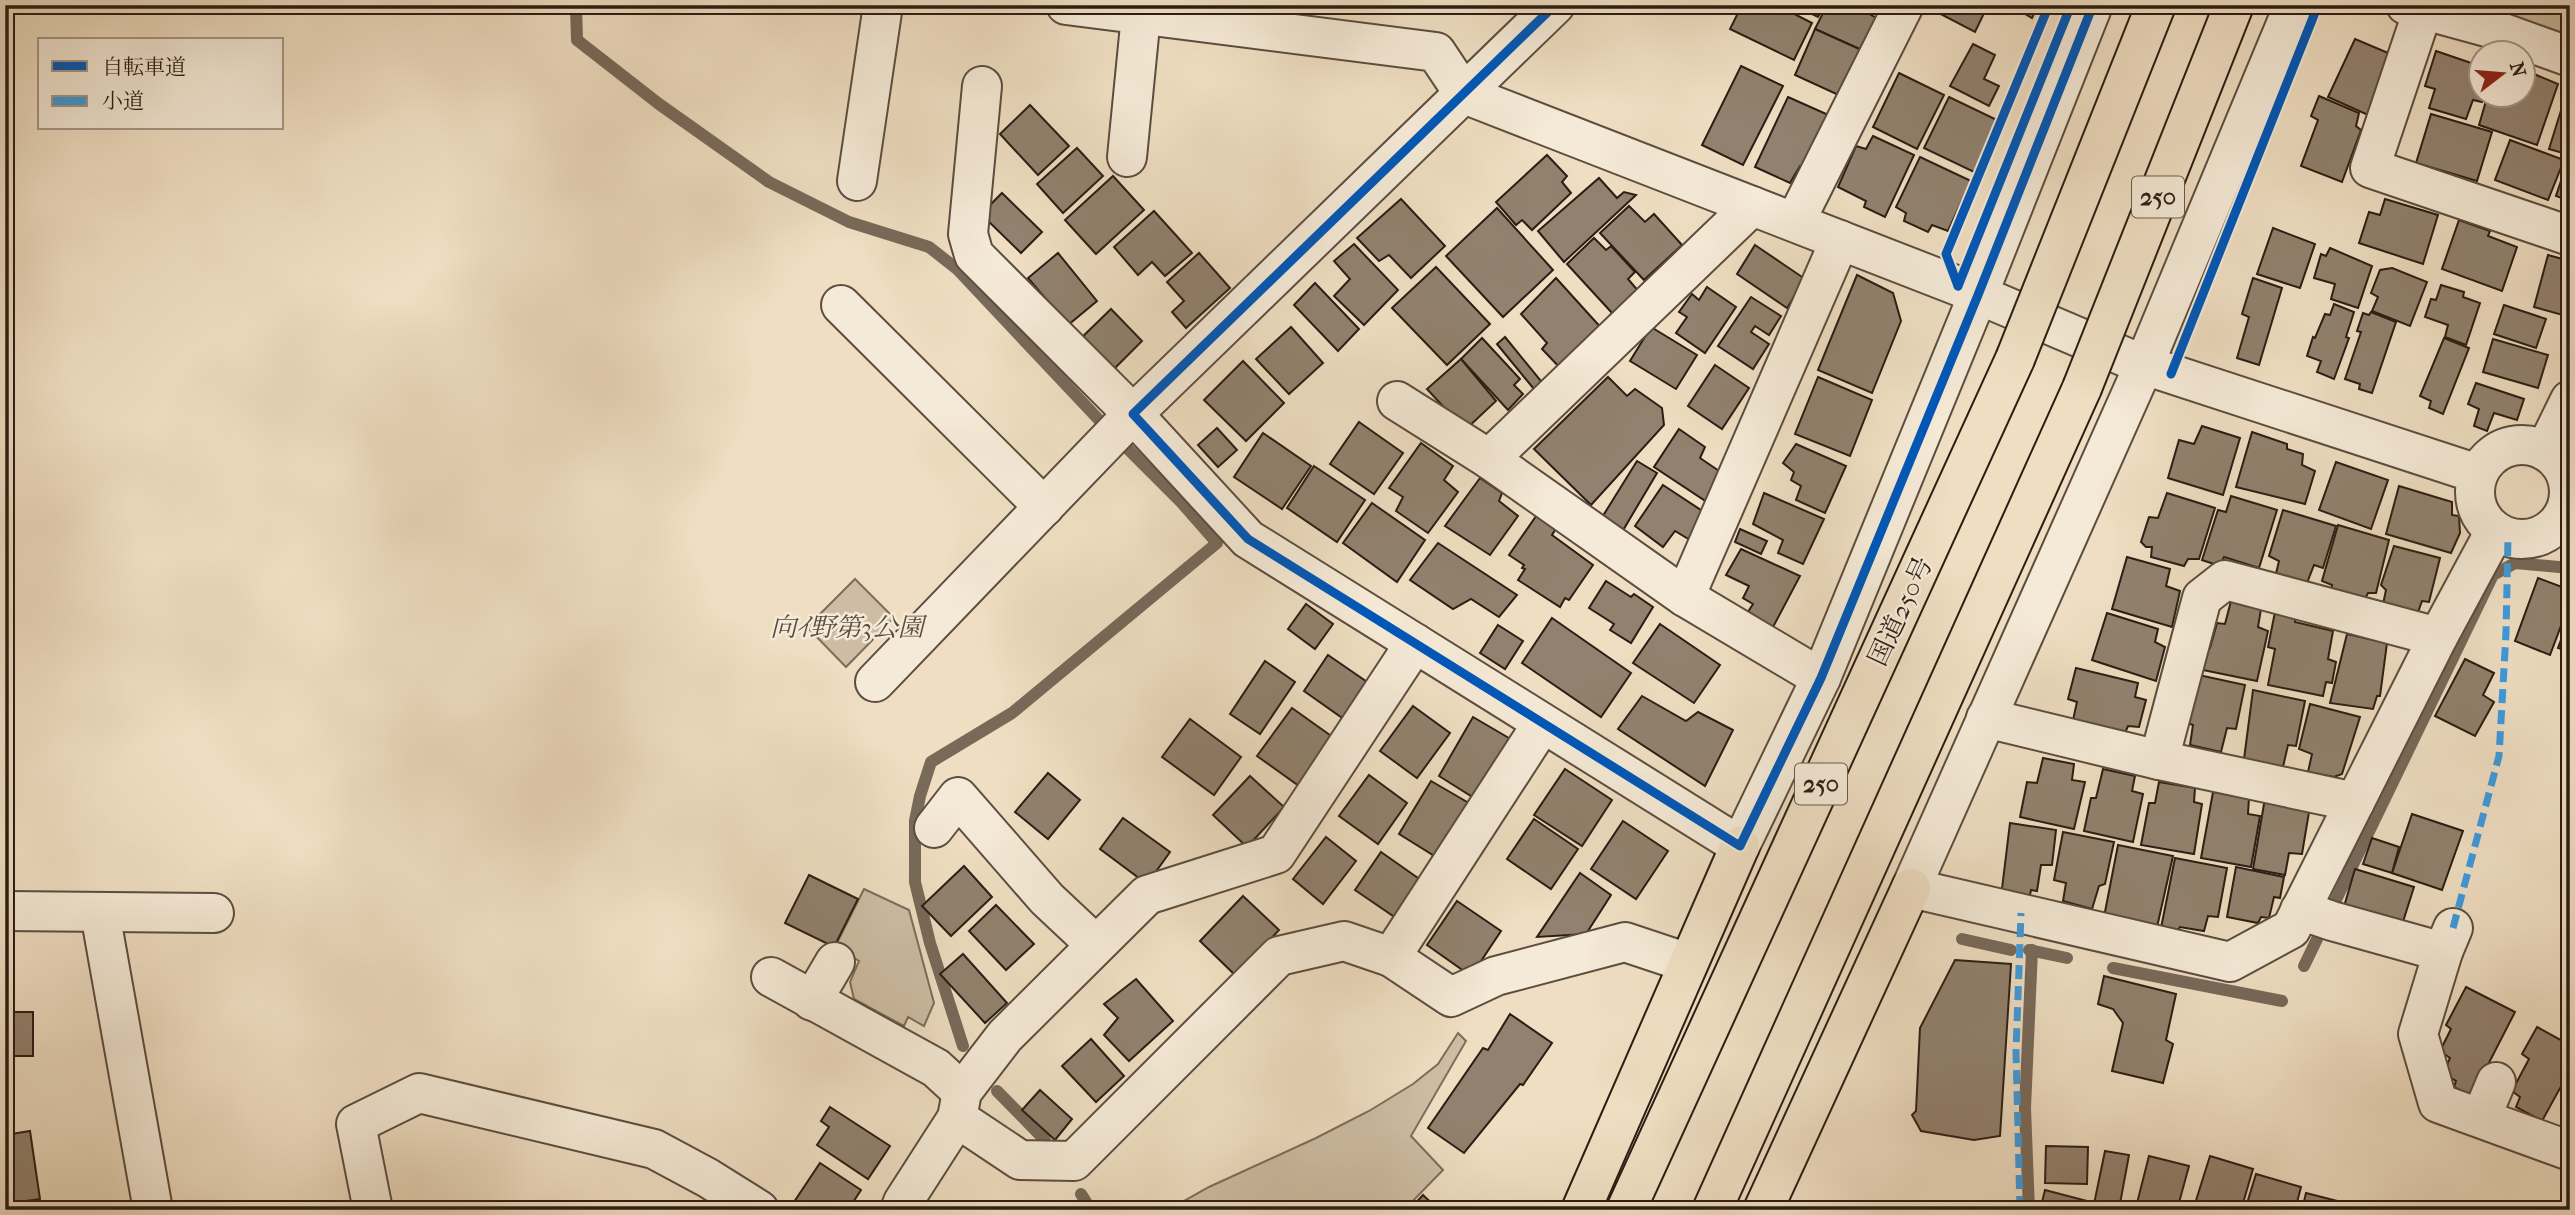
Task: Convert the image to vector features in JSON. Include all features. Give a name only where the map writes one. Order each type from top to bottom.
[{"type":"highway","name":"国道250号","points":[[1626,1210],[2015,359],[2156,5]]},
{"type":"highway","name":"250","points":[[1712,1210],[2082,388],[2234,5]]},
{"type":"highway","points":[[1581,1210],[1740,846]]},
{"type":"highway","points":[[1763,1210],[1911,888]]},
{"type":"street","points":[[857,181],[883,5]]},
{"type":"street","points":[[1066,5],[1141,10],[1436,52],[1464,93],[1978,295],[2144,365],[2478,474]]},
{"type":"street","points":[[875,682],[922,654],[1044,507],[1123,424],[1555,5]]},
{"type":"street","points":[[1795,222],[1904,5]]},
{"type":"street","points":[[982,86],[968,234],[974,255],[1123,424],[1248,539],[1740,846],[1821,678],[2093,5]]},
{"type":"street","points":[[2294,5],[2144,365],[1911,888],[2230,962],[2315,916],[2448,940],[2418,1034],[2438,1103],[2570,1152]]},
{"type":"street","points":[[2570,57],[2490,28],[2415,8],[2370,168],[2570,236]]},
{"type":"street","points":[[1127,158],[1141,10]]},
{"type":"street","points":[[1489,459],[1752,206]]},
{"type":"street","points":[[1685,597],[1840,240]]},
{"type":"street","points":[[841,305],[1044,507]]},
{"type":"street","points":[[2545,451],[2570,400]]},
{"type":"street","points":[[1396,401],[1489,459],[1685,597],[1821,678]]},
{"type":"street","points":[[2510,446],[2536,446],[2553,455],[2567,480],[2569,494],[2564,523],[2536,537],[2522,539],[2495,531],[2484,520],[2477,505],[2474,489],[2478,474],[2486,461],[2510,446]]},
{"type":"street","points":[[2315,916],[2355,802],[2495,531]]},
{"type":"street","points":[[2159,760],[2202,598],[2225,580],[2438,637]]},
{"type":"street","points":[[900,1210],[959,1105],[1005,1036],[1147,895],[1276,854],[1415,643]]},
{"type":"street","points":[[1986,718],[2159,760],[2355,802]]},
{"type":"street","points":[[1391,957],[1542,724]]},
{"type":"street","points":[[934,828],[958,797],[1047,899],[1096,946]]},
{"type":"street","points":[[5,911],[214,913]]},
{"type":"street","points":[[100,913],[153,1210]]},
{"type":"street","points":[[771,977],[936,1068],[959,1105],[1020,1160],[1074,1161],[1279,956],[1343,941],[1391,957],[1451,997],[1496,976],[1625,942],[1688,963]]},
{"type":"street","points":[[812,1001],[835,962]]},
{"type":"street","points":[[2481,1118],[2496,1082]]},
{"type":"street","points":[[373,1210],[356,1124],[419,1093],[654,1149],[759,1210]]},
{"type":"green space","points":[[2477,5],[2570,5],[2570,35]]},
{"type":"green space","name":"向ｲ野第3公園","points":[[855,579],[894,618],[846,667],[807,627]]},
{"type":"green space","points":[[864,889],[909,910],[934,1003],[924,1026],[908,1017],[904,1026],[854,999],[850,982],[859,961],[835,947]]},
{"type":"green space","points":[[1458,1033],[1466,1041],[1411,1136],[1443,1170],[1404,1210],[1168,1210],[1209,1187],[1369,1111],[1413,1084],[1438,1064]]},
{"type":"building","points":[[1742,5],[1777,5],[1812,23],[1794,60],[1730,29]]},
{"type":"building","points":[[1793,5],[1824,5],[1818,17]]},
{"type":"building","points":[[1827,5],[1853,5],[1880,20],[1866,52],[1815,29]]},
{"type":"building","points":[[1933,5],[1988,5],[1975,32],[1931,9]]},
{"type":"building","points":[[2010,5],[2038,5],[2032,18]]},
{"type":"building","points":[[1815,29],[1866,52],[1845,98],[1795,75]]},
{"type":"building","points":[[2355,39],[2393,55],[2368,115],[2328,97]]},
{"type":"building","points":[[1973,44],[1995,55],[1984,79],[1999,86],[1989,106],[1950,86]]},
{"type":"building","points":[[2436,51],[2466,61],[2466,108],[2470,108],[2466,119],[2429,108],[2435,89],[2425,86]]},
{"type":"building","points":[[1741,66],[1783,86],[1743,165],[1702,145]]},
{"type":"building","points":[[1899,73],[1944,95],[1917,149],[1873,127]]},
{"type":"building","points":[[2536,75],[2558,84],[2537,145],[2479,125],[2484,108],[2536,108]]},
{"type":"building","points":[[2568,88],[2570,89],[2570,155],[2549,149]]},
{"type":"building","points":[[2319,96],[2359,113],[2356,126],[2361,130],[2342,182],[2301,166],[2318,120],[2311,116]]},
{"type":"building","points":[[1788,97],[1833,117],[1810,168],[1800,166],[1790,183],[1755,167]]},
{"type":"building","points":[[1949,97],[1999,121],[1974,172],[1924,148]]},
{"type":"building","points":[[1030,105],[1069,146],[1038,175],[1000,134]]},
{"type":"building","points":[[2431,114],[2492,132],[2477,181],[2416,163]]},
{"type":"building","points":[[1873,136],[1914,155],[1885,217],[1864,207],[1866,201],[1838,187],[1856,146],[1866,149]]},
{"type":"building","points":[[2510,140],[2564,160],[2548,200],[2495,180]]},
{"type":"building","points":[[1077,148],[1103,176],[1063,213],[1037,184]]},
{"type":"building","points":[[1547,155],[1567,176],[1562,182],[1571,193],[1532,230],[1522,220],[1516,225],[1496,202]]},
{"type":"building","points":[[1920,157],[1971,181],[1948,231],[1932,225],[1928,232],[1904,221],[1906,213],[1896,207]]},
{"type":"building","points":[[2570,157],[2570,201],[2556,196]]},
{"type":"building","points":[[1113,176],[1144,210],[1096,254],[1065,220]]},
{"type":"building","points":[[1599,178],[1617,198],[1624,192],[1636,195],[1564,262],[1538,231]]},
{"type":"building","points":[[1002,193],[1042,232],[1021,253],[981,214]]},
{"type":"building","points":[[1401,199],[1445,246],[1411,278],[1389,255],[1379,261],[1357,238]]},
{"type":"building","points":[[2385,199],[2438,215],[2423,264],[2359,243],[2369,212],[2380,215]]},
{"type":"building","points":[[1629,206],[1645,222],[1654,214],[1682,245],[1644,280],[1600,233]]},
{"type":"building","points":[[1497,208],[1553,270],[1503,317],[1446,256]]},
{"type":"building","points":[[1154,211],[1192,253],[1165,276],[1152,262],[1138,275],[1114,247]]},
{"type":"building","points":[[2459,220],[2490,231],[2488,236],[2517,247],[2502,291],[2442,269]]},
{"type":"building","points":[[2273,228],[2315,244],[2300,288],[2257,274]]},
{"type":"building","points":[[1594,238],[1606,250],[1611,246],[1635,272],[1628,279],[1639,292],[1613,314],[1567,264]]},
{"type":"building","points":[[1354,244],[1398,290],[1364,325],[1334,296],[1350,279],[1334,261]]},
{"type":"building","points":[[1755,245],[1805,279],[1787,308],[1737,274]]},
{"type":"building","points":[[2330,248],[2372,266],[2358,308],[2331,299],[2335,284],[2314,278],[2321,254],[2326,256]]},
{"type":"building","points":[[1058,253],[1097,301],[1068,325],[1028,278]]},
{"type":"building","points":[[1199,253],[1230,288],[1186,328],[1172,312],[1184,301],[1167,282]]},
{"type":"building","points":[[2548,255],[2570,261],[2570,317],[2534,307]]},
{"type":"building","points":[[1436,267],[1490,324],[1447,365],[1392,308]]},
{"type":"building","points":[[2392,268],[2427,282],[2410,326],[2372,311],[2378,297],[2371,293],[2380,270]]},
{"type":"building","points":[[1857,275],[1893,293],[1901,321],[1872,393],[1818,370]]},
{"type":"building","points":[[1556,278],[1604,331],[1563,371],[1542,349],[1547,343],[1521,314]]},
{"type":"building","points":[[2253,278],[2282,288],[2259,365],[2237,358],[2249,317],[2242,314]]},
{"type":"building","points":[[1315,283],[1359,329],[1338,351],[1294,305]]},
{"type":"building","points":[[2441,285],[2464,292],[2463,297],[2480,303],[2466,345],[2445,337],[2448,325],[2425,317],[2431,299],[2436,300]]},
{"type":"building","points":[[1707,287],[1736,307],[1705,353],[1676,333],[1687,317],[1679,312],[1692,294],[1699,300]]},
{"type":"building","points":[[1751,297],[1781,316],[1769,335],[1755,326],[1751,332],[1769,344],[1753,369],[1718,346]]},
{"type":"building","points":[[2334,304],[2354,312],[2346,337],[2349,338],[2334,379],[2317,372],[2321,361],[2307,356],[2313,337],[2315,338],[2325,314],[2330,315]]},
{"type":"building","points":[[2504,305],[2546,319],[2536,348],[2494,334]]},
{"type":"building","points":[[1111,309],[1142,341],[1107,376],[1075,344]]},
{"type":"building","points":[[2371,312],[2396,322],[2372,393],[2359,389],[2360,384],[2345,379],[2361,332],[2357,331],[2363,313],[2369,315]]},
{"type":"building","points":[[1291,327],[1323,363],[1289,394],[1256,359]]},
{"type":"building","points":[[1651,327],[1697,355],[1676,389],[1630,361]]},
{"type":"building","points":[[1505,337],[1545,386],[1538,394],[1497,344]]},
{"type":"building","points":[[1482,338],[1520,379],[1514,385],[1523,394],[1508,410],[1461,359]]},
{"type":"building","points":[[2444,338],[2469,348],[2443,414],[2429,408],[2431,401],[2420,396]]},
{"type":"building","points":[[2493,339],[2548,355],[2538,388],[2483,372]]},
{"type":"building","points":[[1461,359],[1496,401],[1465,430],[1427,389]]},
{"type":"building","points":[[1243,361],[1284,403],[1246,441],[1204,400]]},
{"type":"building","points":[[1715,365],[1749,388],[1722,429],[1688,406]]},
{"type":"building","points":[[1608,377],[1627,396],[1635,389],[1662,408],[1664,425],[1591,505],[1534,449]]},
{"type":"building","points":[[1818,377],[1872,400],[1850,456],[1795,434]]},
{"type":"building","points":[[2476,383],[2524,399],[2517,420],[2494,413],[2487,431],[2474,426],[2479,409],[2468,404]]},
{"type":"building","points":[[1359,422],[1403,453],[1374,494],[1330,464]]},
{"type":"building","points":[[2202,426],[2240,438],[2223,495],[2168,478],[2179,440],[2194,444]]},
{"type":"building","points":[[1217,428],[1237,450],[1218,467],[1198,445]]},
{"type":"building","points":[[1679,429],[1705,447],[1700,458],[1725,475],[1707,502],[1654,467]]},
{"type":"building","points":[[2252,432],[2287,444],[2287,449],[2303,454],[2302,465],[2315,471],[2305,504],[2236,487]]},
{"type":"building","points":[[1263,433],[1311,466],[1282,509],[1234,477]]},
{"type":"building","points":[[1421,443],[1453,466],[1444,480],[1458,492],[1428,533],[1396,511],[1403,497],[1389,488]]},
{"type":"building","points":[[1796,444],[1846,466],[1825,513],[1796,500],[1801,486],[1791,480],[1794,472],[1783,463]]},
{"type":"building","points":[[1637,461],[1657,473],[1622,532],[1601,519]]},
{"type":"building","points":[[2336,462],[2388,480],[2371,529],[2319,510]]},
{"type":"building","points":[[1314,466],[1365,500],[1337,542],[1287,508]]},
{"type":"building","points":[[1480,478],[1502,493],[1499,501],[1518,516],[1490,555],[1445,526]]},
{"type":"building","points":[[1663,485],[1707,514],[1690,540],[1675,531],[1663,547],[1635,526]]},
{"type":"building","points":[[2399,486],[2452,502],[2452,515],[2459,516],[2460,533],[2451,553],[2386,534]]},
{"type":"building","points":[[1764,493],[1824,519],[1803,564],[1778,553],[1783,540],[1753,524]]},
{"type":"building","points":[[2167,493],[2215,508],[2199,559],[2188,559],[2184,566],[2151,557],[2152,547],[2146,547],[2141,542],[2149,517],[2158,518]]},
{"type":"building","points":[[2231,496],[2277,510],[2259,568],[2224,557],[2220,566],[2202,560],[2218,510],[2226,512]]},
{"type":"building","points":[[1372,503],[1425,540],[1397,582],[1343,543]]},
{"type":"building","points":[[1541,509],[1560,522],[1552,535],[1593,565],[1569,600],[1565,598],[1560,607],[1518,580],[1525,569],[1522,568],[1524,565],[1509,555]]},
{"type":"building","points":[[2283,510],[2336,526],[2323,568],[2314,565],[2305,588],[2275,578],[2279,561],[2269,556]]},
{"type":"building","points":[[2338,525],[2389,540],[2376,593],[2368,593],[2363,603],[2331,594],[2332,585],[2322,581]]},
{"type":"building","points":[[1740,529],[1767,541],[1761,554],[1735,542]]},
{"type":"building","points":[[1438,543],[1517,595],[1499,617],[1471,599],[1453,609],[1410,580]]},
{"type":"building","points":[[2394,546],[2440,558],[2429,602],[2422,601],[2417,615],[2382,609],[2386,590],[2381,585]]},
{"type":"building","points":[[1741,549],[1800,576],[1772,629],[1746,615],[1753,604],[1743,598],[1749,586],[1726,575]]},
{"type":"building","points":[[2127,557],[2170,569],[2166,586],[2180,591],[2172,627],[2112,609]]},
{"type":"building","points":[[2538,578],[2570,590],[2570,602],[2550,655],[2515,641]]},
{"type":"building","points":[[1606,581],[1631,597],[1634,594],[1653,607],[1631,643],[1610,630],[1614,624],[1589,608]]},
{"type":"building","points":[[2231,601],[2261,609],[2258,627],[2268,631],[2257,681],[2198,669],[2203,647],[2210,648],[2217,623],[2225,624]]},
{"type":"building","points":[[1306,604],[1333,624],[1315,649],[1288,629]]},
{"type":"building","points":[[2275,612],[2295,617],[2295,622],[2333,631],[2328,659],[2336,662],[2332,683],[2326,682],[2323,696],[2268,685],[2275,649],[2268,647]]},
{"type":"building","points":[[2107,613],[2158,629],[2155,642],[2165,647],[2156,681],[2092,660]]},
{"type":"building","points":[[2570,616],[2570,652],[2558,648]]},
{"type":"building","points":[[1552,618],[1631,673],[1601,717],[1522,663]]},
{"type":"building","points":[[1660,624],[1720,665],[1694,703],[1633,663]]},
{"type":"building","points":[[1498,625],[1523,641],[1505,669],[1480,653]]},
{"type":"building","points":[[2347,634],[2387,643],[2380,696],[2377,696],[2373,709],[2330,703]]},
{"type":"building","points":[[1328,655],[1373,686],[1348,722],[1304,691]]},
{"type":"building","points":[[2465,659],[2494,673],[2483,695],[2494,702],[2475,736],[2435,716]]},
{"type":"building","points":[[1265,661],[1295,682],[1260,734],[1230,714]]},
{"type":"building","points":[[2076,668],[2138,683],[2135,697],[2146,700],[2139,727],[2128,726],[2125,733],[2073,720],[2077,702],[2068,699]]},
{"type":"building","points":[[2194,674],[2245,685],[2236,729],[2227,728],[2221,752],[2190,745],[2193,725],[2184,722]]},
{"type":"building","points":[[2253,690],[2305,701],[2296,746],[2288,745],[2283,767],[2244,759]]},
{"type":"building","points":[[1642,696],[1686,721],[1698,712],[1733,730],[1705,786],[1618,729]]},
{"type":"building","points":[[2310,704],[2360,717],[2342,774],[2334,777],[2308,772],[2312,754],[2299,749]]},
{"type":"building","points":[[1413,706],[1450,733],[1417,778],[1380,751]]},
{"type":"building","points":[[1292,708],[1334,738],[1299,786],[1257,756]]},
{"type":"building","points":[[1473,717],[1514,741],[1479,801],[1439,776]]},
{"type":"building","points":[[1190,719],[1241,757],[1214,795],[1162,757]]},
{"type":"building","points":[[2043,758],[2074,764],[2072,780],[2085,782],[2074,829],[2020,817],[2027,782],[2037,783]]},
{"type":"building","points":[[1565,769],[1612,800],[1582,846],[1534,815]]},
{"type":"building","points":[[2103,769],[2135,776],[2132,791],[2143,794],[2133,842],[2084,831],[2091,798],[2096,798]]},
{"type":"building","points":[[1048,773],[1080,800],[1048,839],[1015,812]]},
{"type":"building","points":[[1369,775],[1407,803],[1378,844],[1339,816]]},
{"type":"building","points":[[1250,776],[1284,807],[1247,847],[1213,815]]},
{"type":"building","points":[[1431,781],[1474,806],[1441,860],[1399,834]]},
{"type":"building","points":[[2159,782],[2195,788],[2194,802],[2202,804],[2194,854],[2141,845],[2149,803],[2155,803]]},
{"type":"building","points":[[2213,792],[2249,798],[2248,814],[2260,816],[2251,867],[2201,858]]},
{"type":"building","points":[[2265,798],[2310,806],[2302,854],[2289,853],[2285,875],[2253,869]]},
{"type":"building","points":[[2412,814],[2463,831],[2442,890],[2392,873]]},
{"type":"building","points":[[1123,818],[1170,852],[1147,884],[1100,849]]},
{"type":"building","points":[[1534,819],[1578,849],[1551,889],[1507,859]]},
{"type":"building","points":[[1623,821],[1668,851],[1636,899],[1591,869]]},
{"type":"building","points":[[2010,823],[2056,830],[2052,865],[2041,865],[2037,891],[2031,890],[2029,900],[2001,897]]},
{"type":"building","points":[[2063,832],[2114,842],[2105,884],[2099,886],[2092,909],[2063,901],[2066,883],[2054,880]]},
{"type":"building","points":[[1326,837],[1356,861],[1323,904],[1293,879]]},
{"type":"building","points":[[2372,838],[2399,847],[2392,873],[2363,864]]},
{"type":"building","points":[[2118,845],[2173,856],[2157,927],[2104,917]]},
{"type":"building","points":[[1381,852],[1425,883],[1399,920],[1355,890]]},
{"type":"building","points":[[2175,858],[2227,868],[2218,917],[2208,916],[2204,931],[2180,927],[2178,930],[2161,928]]},
{"type":"building","points":[[964,866],[992,897],[951,936],[922,906]]},
{"type":"building","points":[[2236,867],[2284,877],[2280,898],[2274,897],[2269,918],[2261,917],[2258,923],[2227,917]]},
{"type":"building","points":[[2355,869],[2414,887],[2401,928],[2343,910]]},
{"type":"building","points":[[1580,873],[1611,895],[1586,934],[1537,937]]},
{"type":"building","points":[[809,875],[858,899],[834,947],[785,923]]},
{"type":"building","points":[[1243,896],[1279,930],[1236,976],[1200,941]]},
{"type":"building","points":[[1457,901],[1501,931],[1471,976],[1427,945]]},
{"type":"building","points":[[996,905],[1034,944],[1006,970],[969,931]]},
{"type":"building","points":[[963,954],[1007,1003],[985,1023],[940,974]]},
{"type":"building","points":[[1955,960],[2011,964],[2000,1136],[1974,1140],[1921,1131],[1912,1115],[1916,1111],[1920,1028]]},
{"type":"building","points":[[2104,976],[2176,994],[2166,1040],[2173,1044],[2163,1083],[2112,1071],[2123,1023],[2113,1009],[2098,1004]]},
{"type":"building","points":[[1136,979],[1173,1021],[1129,1061],[1104,1035],[1118,1018],[1104,1004]]},
{"type":"building","points":[[2466,987],[2515,1012],[2475,1090],[2467,1094],[2454,1087],[2456,1081],[2443,1073],[2450,1058],[2440,1051],[2451,1029],[2446,1025]]},
{"type":"building","points":[[5,1012],[33,1012],[33,1056],[5,1056]]},
{"type":"building","points":[[1510,1014],[1552,1043],[1523,1085],[1520,1084],[1464,1153],[1428,1128],[1483,1048],[1488,1050]]},
{"type":"building","points":[[2537,1027],[2570,1045],[2570,1070],[2542,1121],[2516,1107],[2520,1097],[2512,1091],[2529,1059],[2522,1054]]},
{"type":"building","points":[[1091,1039],[1124,1076],[1096,1102],[1062,1066]]},
{"type":"building","points":[[1040,1090],[1072,1119],[1055,1140],[1022,1110]]},
{"type":"building","points":[[830,1107],[890,1146],[868,1179],[817,1145],[829,1127],[821,1121]]},
{"type":"building","points":[[30,1131],[40,1199],[5,1204],[5,1135]]},
{"type":"building","points":[[2046,1146],[2088,1147],[2087,1184],[2045,1183]]},
{"type":"building","points":[[2105,1151],[2129,1155],[2119,1209],[2094,1204]]},
{"type":"building","points":[[2149,1156],[2189,1166],[2177,1210],[2145,1210],[2136,1207]]},
{"type":"building","points":[[2210,1156],[2253,1169],[2241,1210],[2193,1210]]},
{"type":"building","points":[[820,1163],[861,1190],[848,1210],[800,1210],[792,1205]]},
{"type":"building","points":[[2256,1174],[2301,1187],[2295,1210],[2245,1210]]},
{"type":"building","points":[[2045,1190],[2087,1201],[2085,1210],[2040,1210]]},
{"type":"building","points":[[2306,1193],[2353,1205],[2352,1210],[2302,1210]]},
{"type":"building","points":[[1423,1195],[1439,1210],[1409,1210]]},
{"type":"waterway","points":[[576,5],[577,40],[659,104],[769,182],[849,222],[929,247],[957,269],[1101,422],[1181,502],[1217,543],[1012,713],[931,762],[915,821],[915,882],[930,943],[963,1046]]},
{"type":"waterway","points":[[2304,966],[2493,575],[2515,563],[2570,568]]},
{"type":"waterway","points":[[1962,939],[2011,950]]},
{"type":"waterway","points":[[2029,950],[2067,958]]},
{"type":"waterway","points":[[2029,1210],[2025,1108],[2032,950]]},
{"type":"waterway","points":[[2113,968],[2282,1001]]},
{"type":"waterway","points":[[997,1091],[1045,1140]]},
{"type":"waterway","points":[[1081,1194],[1091,1210]]},
{"type":"marked path","points":[[2453,928],[2499,756],[2508,537]]},
{"type":"marked path","points":[[2020,1210],[2016,1051],[2021,913]]},
{"type":"cycle path","points":[[1555,5],[1133,414],[1248,539],[1740,846],[1821,678],[2093,5]]},
{"type":"cycle path","points":[[1958,286],[1946,254],[2049,5]]},
{"type":"cycle path","points":[[1958,286],[2071,5]]},
{"type":"cycle path","points":[[2171,374],[2318,5]]}]
